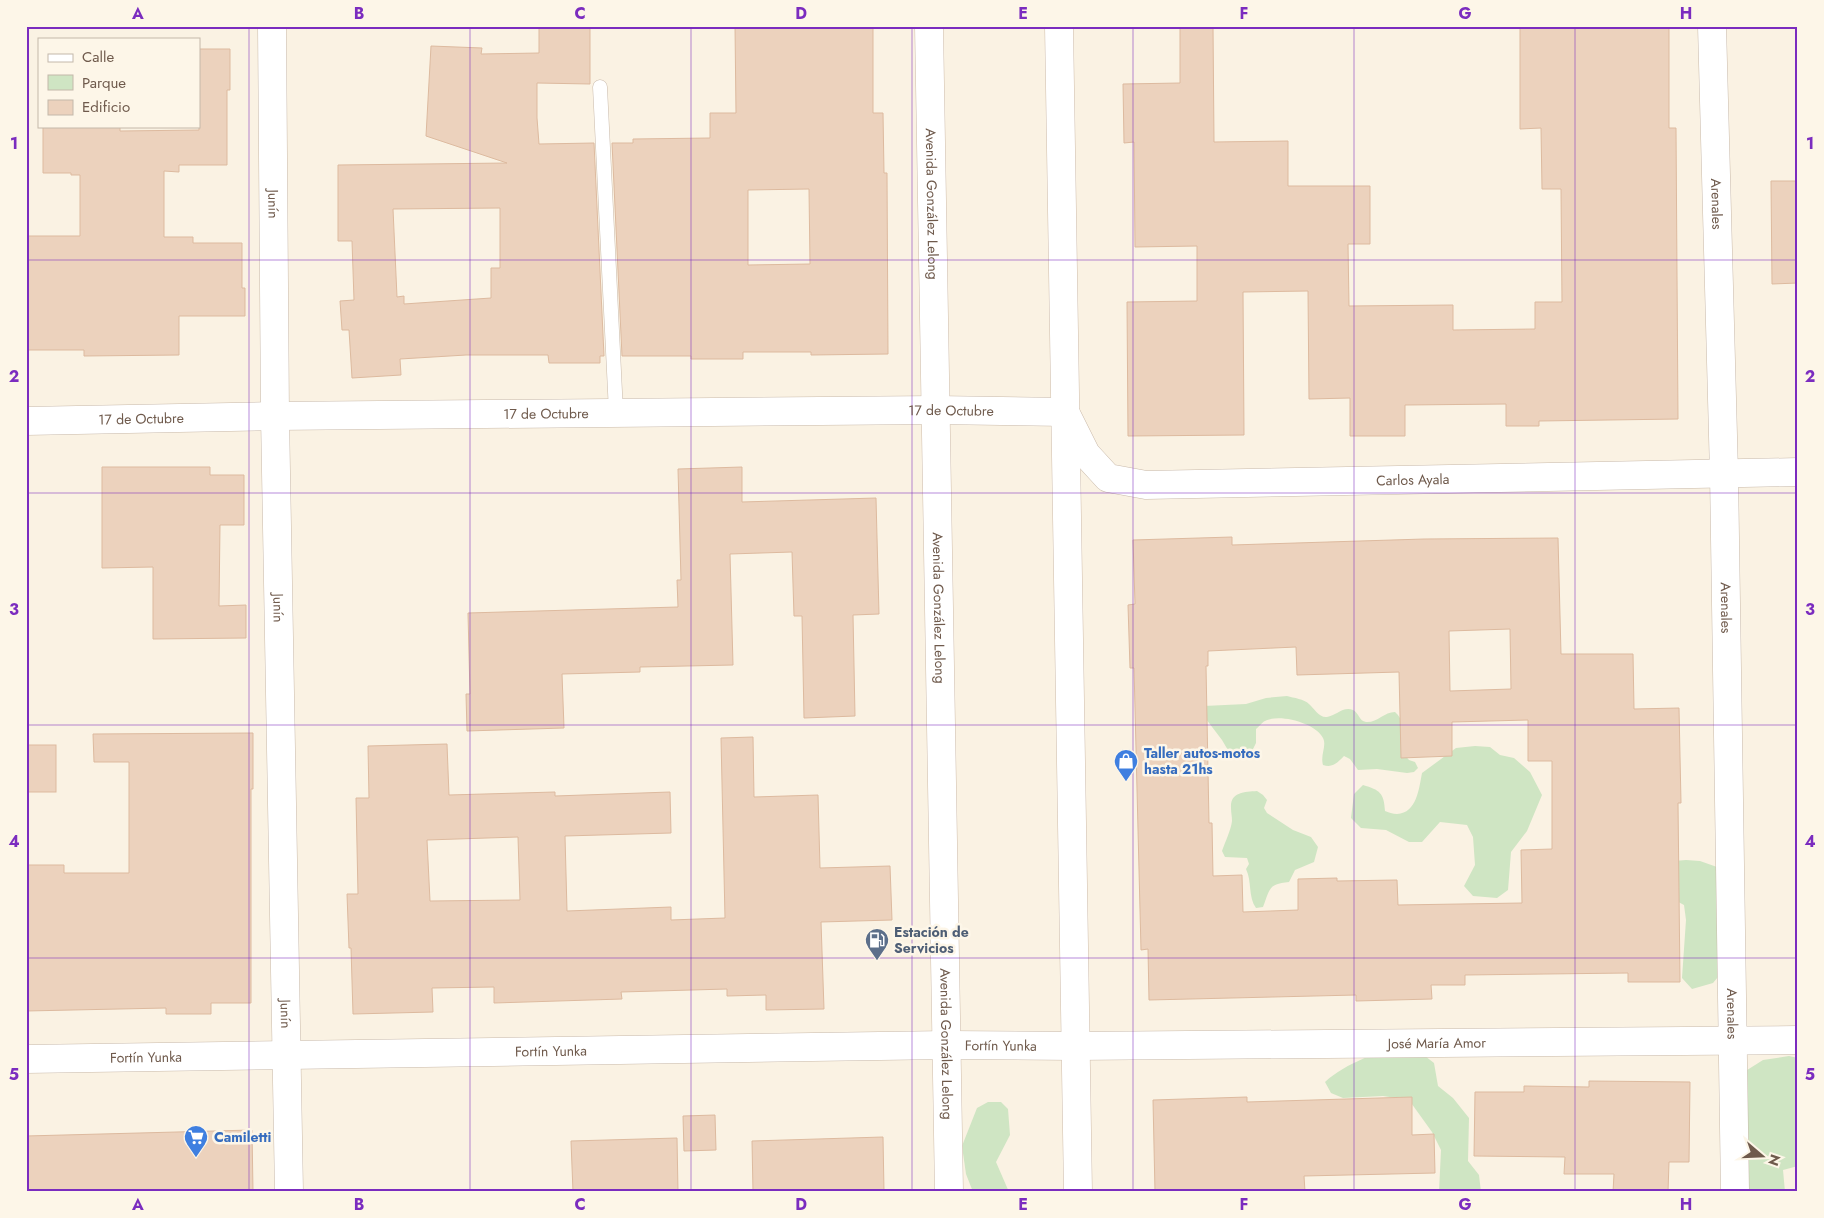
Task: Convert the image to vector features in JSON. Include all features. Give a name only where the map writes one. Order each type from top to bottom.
[{"type":"street","name":"Junín","points":[[272,26],[275,416],[289,1192]]},
{"type":"street","name":"Avenida González Lelong","points":[[930,26],[949,1192]]},
{"type":"street","points":[[1059,26],[1078,1192]]},
{"type":"street","name":"Arenales","points":[[1712,26],[1724,473],[1735,1192]]},
{"type":"street","name":"17 de Octubre","points":[[26,421],[616,412],[936,410],[1065,412]]},
{"type":"street","name":"Carlos Ayala","points":[[1065,412],[1086,454],[1108,478],[1146,485],[1798,472]]},
{"type":"street","name":"José María Amor","points":[[1076,1046],[1798,1040]]},
{"type":"street","name":"Fortín Yunka","points":[[26,1059],[947,1045],[1076,1046]]},
{"type":"lane","points":[[600,87],[616,412]]},
{"type":"green space","points":[[1287,696],[1307,702],[1324,717],[1349,709],[1355,711],[1360,719],[1370,722],[1395,712],[1404,726],[1404,754],[1409,760],[1415,762],[1418,768],[1414,772],[1407,773],[1377,769],[1358,770],[1350,759],[1344,756],[1337,763],[1323,765],[1324,741],[1319,733],[1313,728],[1297,721],[1279,718],[1265,721],[1256,729],[1256,743],[1250,755],[1238,760],[1232,757],[1206,719],[1204,706],[1246,704],[1266,698]]},
{"type":"green space","points":[[1490,747],[1500,755],[1514,758],[1530,772],[1542,795],[1527,831],[1511,852],[1508,890],[1497,898],[1473,896],[1464,886],[1475,865],[1473,837],[1467,825],[1440,822],[1422,842],[1409,842],[1386,830],[1361,828],[1351,818],[1354,794],[1363,785],[1380,793],[1384,800],[1385,811],[1395,814],[1404,813],[1413,805],[1416,799],[1422,773],[1456,748]]},
{"type":"green space","points":[[1257,791],[1267,800],[1264,808],[1267,813],[1293,830],[1311,837],[1318,847],[1314,862],[1295,870],[1289,882],[1273,886],[1263,907],[1256,908],[1252,899],[1246,869],[1249,864],[1247,858],[1225,857],[1222,851],[1232,821],[1231,803],[1233,799],[1239,794]]},
{"type":"green space","points":[[1700,861],[1717,867],[1727,966],[1713,983],[1692,989],[1682,978],[1686,920],[1684,905],[1671,898],[1662,862]]},
{"type":"green space","points":[[1407,1042],[1434,1063],[1438,1086],[1453,1098],[1469,1118],[1468,1161],[1479,1175],[1481,1192],[1439,1192],[1441,1150],[1432,1132],[1409,1100],[1383,1096],[1343,1098],[1331,1093],[1325,1082],[1353,1063]]},
{"type":"green space","points":[[1789,1056],[1798,1058],[1798,1166],[1783,1170],[1785,1192],[1738,1192],[1753,1147],[1736,1122],[1744,1072],[1763,1060]]},
{"type":"green space","points":[[988,1102],[1001,1102],[1008,1109],[1010,1135],[996,1162],[1009,1192],[973,1192],[966,1174],[962,1146],[977,1108]]},
{"type":"building","points":[[539,26],[590,26],[590,84],[537,83],[537,118],[539,144],[594,143],[604,356],[600,356],[600,363],[549,363],[548,355],[466,355],[400,359],[401,375],[352,378],[349,330],[342,330],[340,301],[354,300],[352,241],[338,241],[338,165],[507,163],[426,136],[431,46],[482,48],[481,54],[539,53]],"holes":[[[500,208],[500,268],[491,268],[491,298],[404,304],[404,296],[397,297],[393,209]]]},
{"type":"building","points":[[735,26],[873,26],[873,113],[883,113],[884,173],[887,173],[888,354],[811,355],[811,352],[743,352],[743,359],[691,359],[691,356],[622,356],[612,143],[633,143],[633,139],[710,138],[710,113],[736,113]],"holes":[[[809,189],[810,264],[748,265],[748,190]]]},
{"type":"building","points":[[1180,26],[1213,26],[1214,142],[1288,141],[1288,186],[1370,186],[1370,244],[1348,244],[1349,306],[1453,305],[1453,330],[1535,329],[1535,302],[1562,302],[1561,189],[1542,189],[1541,128],[1520,129],[1520,26],[1669,26],[1669,128],[1676,128],[1678,419],[1539,421],[1539,426],[1506,426],[1506,404],[1405,405],[1405,436],[1350,436],[1350,398],[1309,399],[1308,291],[1243,292],[1244,435],[1128,436],[1127,302],[1197,301],[1197,246],[1135,247],[1134,142],[1124,143],[1123,84],[1180,83]]},
{"type":"building","points":[[200,49],[230,49],[230,90],[227,90],[227,165],[179,165],[179,172],[164,171],[164,237],[193,237],[193,243],[242,243],[242,288],[245,288],[245,316],[179,316],[179,355],[84,356],[84,350],[26,350],[26,236],[80,236],[80,175],[71,175],[71,173],[43,173],[43,128],[120,128],[120,131],[199,130]]},
{"type":"building","points":[[1771,181],[1798,181],[1798,283],[1772,284]]},
{"type":"building","points":[[102,467],[210,467],[210,475],[244,475],[244,525],[220,525],[219,606],[246,605],[246,638],[153,639],[153,567],[102,568]]},
{"type":"building","points":[[742,467],[742,502],[876,498],[879,614],[853,615],[855,716],[804,718],[802,616],[794,616],[792,552],[730,554],[733,665],[640,667],[640,672],[562,674],[564,728],[467,731],[466,694],[470,694],[468,613],[678,607],[677,580],[681,580],[678,469]]},
{"type":"building","points":[[1232,537],[1232,545],[1424,539],[1558,538],[1561,654],[1633,654],[1634,709],[1679,708],[1681,803],[1678,803],[1680,982],[1628,982],[1628,973],[1465,975],[1465,985],[1431,985],[1432,999],[1356,1001],[1356,995],[1149,1000],[1148,949],[1141,950],[1134,668],[1130,668],[1128,605],[1135,604],[1133,540]],"holes":[[[1510,629],[1511,689],[1450,691],[1449,631]],[[1296,647],[1297,675],[1399,672],[1401,758],[1452,756],[1452,722],[1528,720],[1528,761],[1552,761],[1552,849],[1521,850],[1522,903],[1398,905],[1397,880],[1337,881],[1337,878],[1298,879],[1298,910],[1243,912],[1242,875],[1213,876],[1212,823],[1209,823],[1206,666],[1208,666],[1208,651]]]},
{"type":"building","points":[[253,733],[253,789],[251,789],[251,1003],[211,1003],[211,1014],[166,1014],[166,1008],[26,1011],[26,865],[64,865],[64,873],[129,873],[129,762],[94,762],[93,734]]},
{"type":"building","points":[[753,737],[754,797],[818,795],[820,868],[890,866],[892,920],[821,922],[824,1009],[766,1010],[766,995],[727,996],[727,989],[621,992],[622,999],[494,1003],[494,987],[432,988],[433,1012],[353,1014],[347,894],[358,894],[356,798],[369,798],[368,746],[447,744],[449,795],[555,792],[555,796],[670,792],[671,833],[565,836],[567,911],[671,907],[671,920],[725,918],[721,738]],"holes":[[[518,837],[520,900],[430,901],[427,840]]]},
{"type":"building","points":[[26,745],[56,745],[56,792],[26,792]]},
{"type":"building","points":[[1589,1081],[1690,1082],[1689,1162],[1669,1162],[1668,1192],[1613,1192],[1614,1174],[1564,1174],[1565,1157],[1474,1156],[1475,1092],[1524,1092],[1524,1086],[1589,1087]]},
{"type":"building","points":[[1247,1097],[1247,1102],[1412,1097],[1412,1135],[1434,1134],[1435,1173],[1304,1176],[1305,1192],[1155,1192],[1153,1100]]},
{"type":"building","points":[[715,1115],[716,1150],[684,1151],[683,1116]]},
{"type":"building","points":[[252,1130],[253,1192],[26,1192],[26,1136]]},
{"type":"building","points":[[883,1137],[884,1192],[753,1192],[752,1141]]},
{"type":"building","points":[[677,1138],[678,1192],[573,1192],[571,1141]]},
{"type":"place","name":"Taller autos-motos hasta 21hs","points":[[1126,782]]},
{"type":"place","name":"Estación de Servicios","points":[[877,961]]},
{"type":"place","name":"Camiletti","points":[[196,1158]]}]
